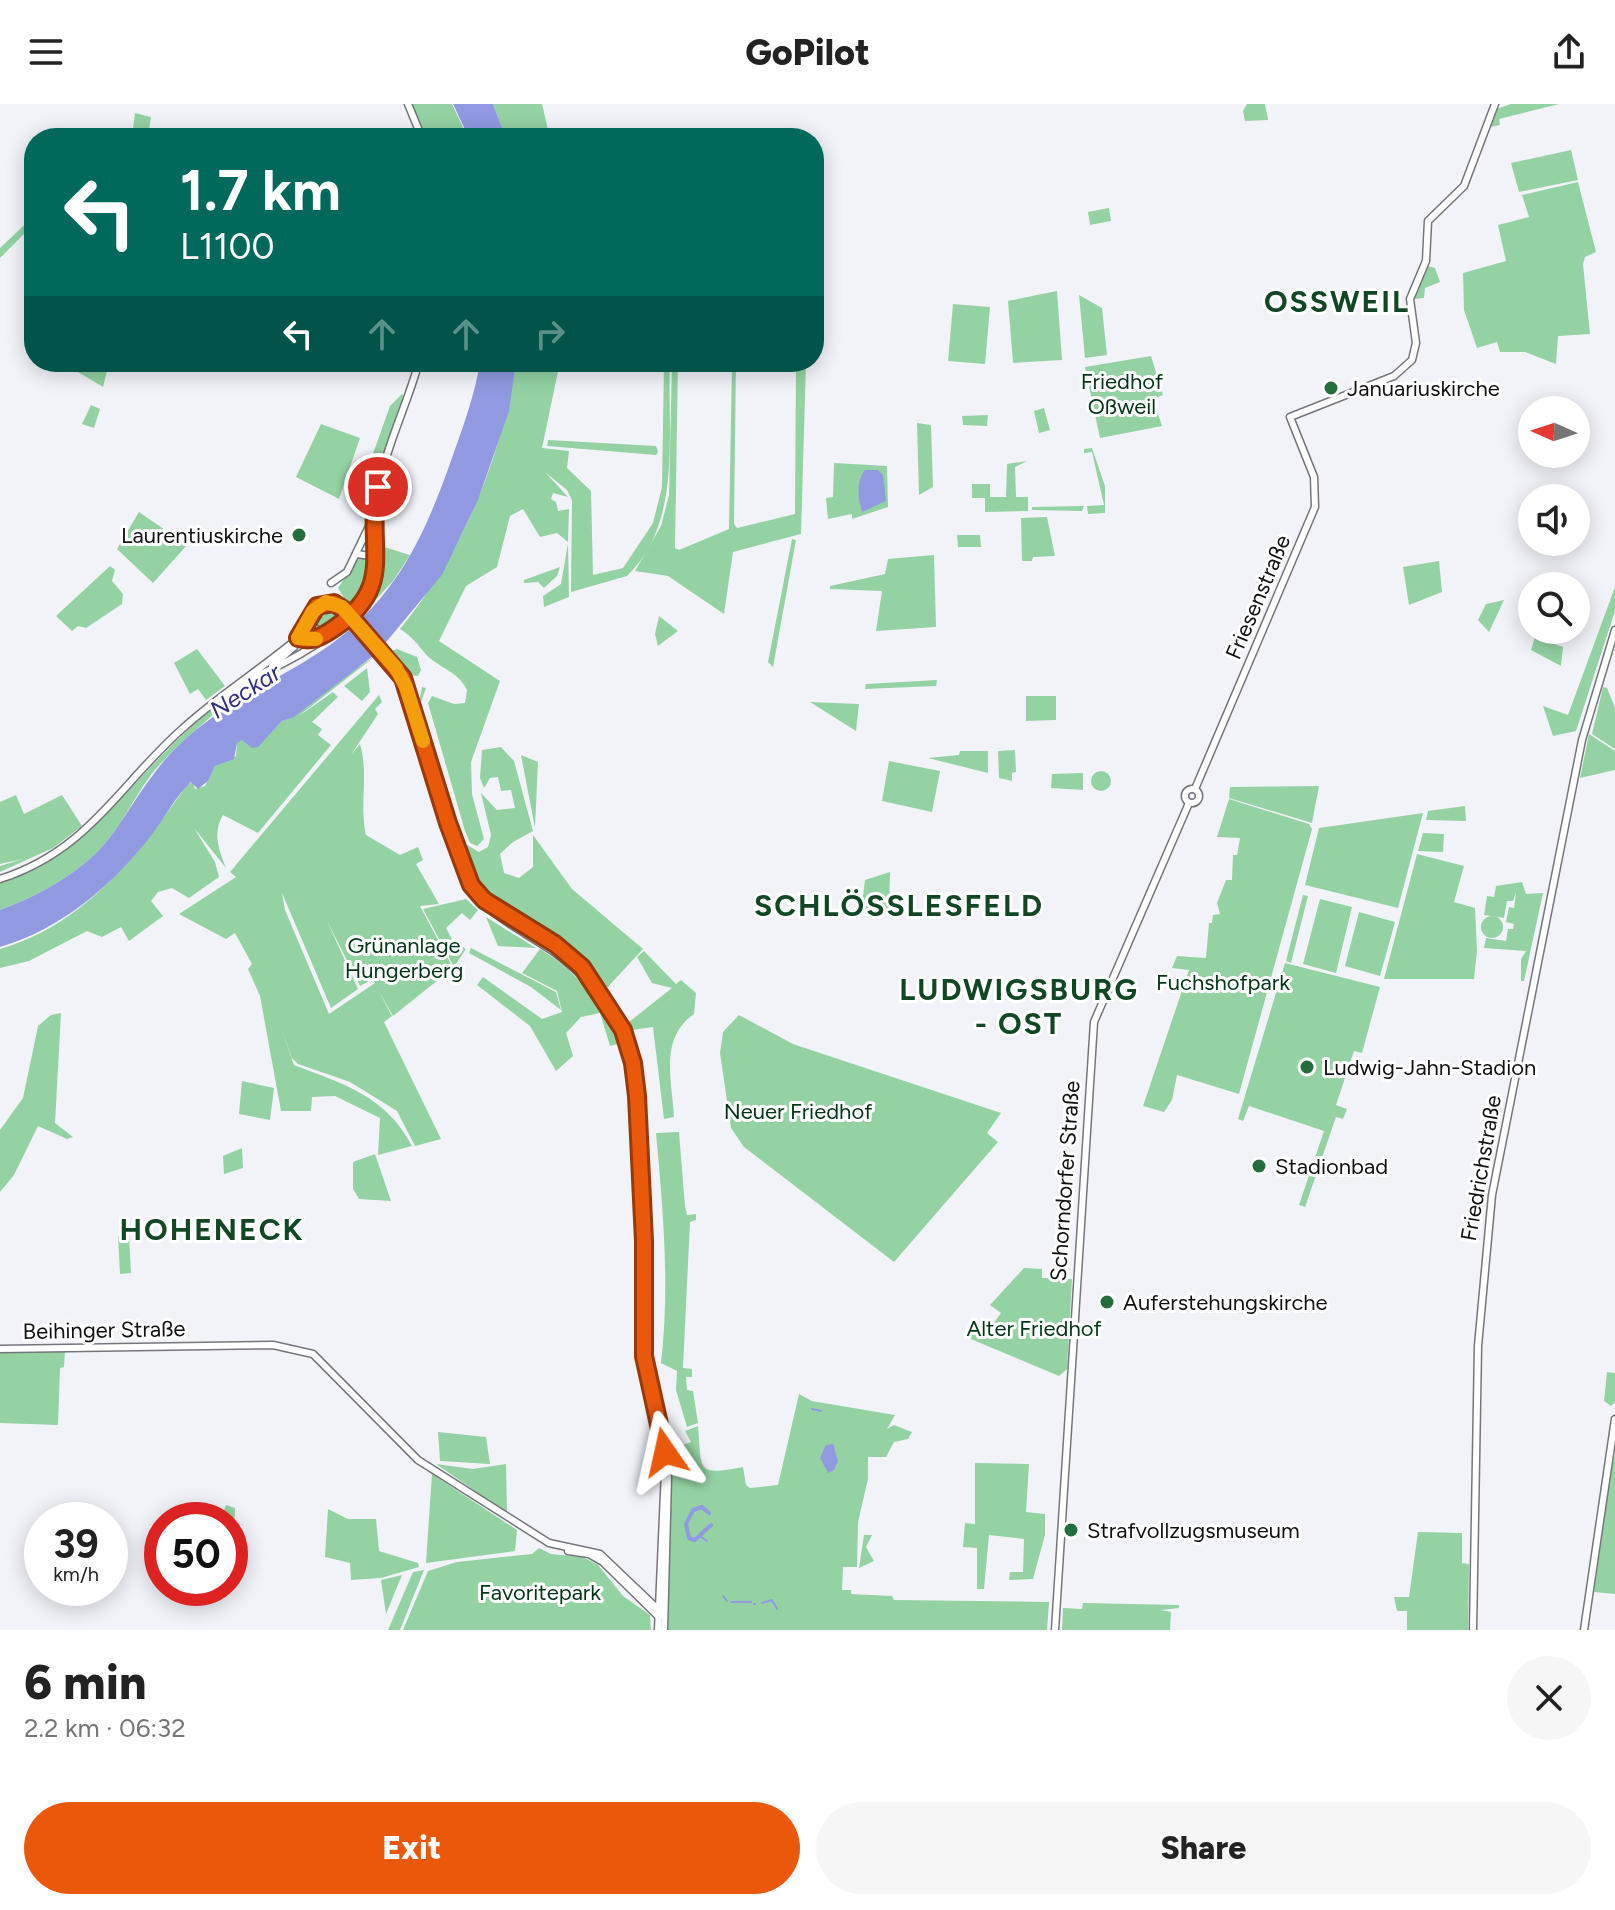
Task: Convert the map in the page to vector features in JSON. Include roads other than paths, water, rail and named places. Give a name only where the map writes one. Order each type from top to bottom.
[{"type":"main road","points":[[408,104],[418,128]]},
{"type":"main road","name":"Friesenstraße","points":[[1195,789],[1315,507],[1312,470],[1290,418],[1394,376],[1412,360],[1416,343],[1410,299],[1426,261],[1426,225],[1433,213],[1464,186],[1495,104]]},
{"type":"main road","points":[[331,583],[344,576],[374,517],[382,473],[416,372]]},
{"type":"main road","points":[[209,707],[261,674],[318,644],[367,598],[375,579],[377,557],[374,517]]},
{"type":"main road","points":[[357,554],[377,557]]},
{"type":"main road","points":[[261,674],[289,652],[308,617],[321,603],[342,607],[389,659],[411,699],[464,880],[498,914],[537,938],[597,988],[623,1030],[635,1071],[644,1241],[644,1356],[662,1433],[666,1466],[665,1599],[658,1630]]},
{"type":"main road","points":[[308,617],[317,631],[338,626]]},
{"type":"main road","points":[[0,879],[49,859],[74,841],[103,815],[169,740],[298,638],[316,639],[338,626]]},
{"type":"main road","name":"Friedrichstraße","points":[[1473,1630],[1478,1346],[1492,1195],[1582,740],[1615,630]]},
{"type":"main road","name":"Schorndorfer Straße","points":[[1055,1630],[1094,1022],[1189,803],[1199,798],[1195,789]]},
{"type":"main road","name":"Beihinger Straße","points":[[0,1349],[285,1345],[313,1354],[418,1460],[526,1532]]},
{"type":"main road","points":[[1584,1630],[1615,1419]]},
{"type":"main road","points":[[656,1608],[666,1466]]},
{"type":"main road","points":[[526,1532],[556,1546],[595,1551],[656,1608],[664,1630]]},
{"type":"main road","points":[[526,1532],[546,1546],[593,1557],[631,1594],[656,1608]]},
{"type":"main road","points":[[645,1597],[656,1593],[659,1585]]},
{"type":"main road","points":[[656,1608],[665,1599]]},
{"type":"water","points":[[453,104],[493,104],[502,128],[464,128]]},
{"type":"water","points":[[478,372],[515,372],[509,411],[478,500],[442,575],[377,653],[294,717],[282,721],[258,747],[252,748],[242,740],[237,743],[234,759],[215,766],[208,781],[198,789],[191,782],[138,852],[85,902],[45,929],[0,947],[0,910],[63,879],[91,858],[179,745],[233,703],[330,645],[375,605],[407,560],[432,510]]},
{"type":"water","points":[[865,470],[878,470],[883,475],[886,501],[862,512],[859,490]]},
{"type":"water","points":[[833,1444],[838,1461],[834,1470],[828,1473],[820,1458],[826,1445]]},
{"type":"waterway","points":[[812,1409],[821,1411]]},
{"type":"waterway","points":[[709,1513],[702,1507],[693,1510],[686,1524],[689,1538],[695,1540],[711,1525]]},
{"type":"waterway","points":[[700,1536],[707,1541]]},
{"type":"waterway","points":[[723,1596],[727,1601]]},
{"type":"waterway","points":[[762,1603],[772,1600],[777,1609]]},
{"type":"waterway","points":[[731,1602],[751,1602]]},
{"type":"place","name":"Januariuskirche","points":[[1331,388]]},
{"type":"place","name":"Laurentiuskirche","points":[[299,535]]},
{"type":"place","name":"Ludwig-Jahn-Stadion","points":[[1307,1067]]},
{"type":"place","name":"Stadionbad","points":[[1259,1166]]},
{"type":"place","name":"Auferstehungskirche","points":[[1107,1302]]},
{"type":"place","name":"Strafvollzugsmuseum","points":[[1071,1530]]},
{"type":"district","name":"OSSWEIL","points":[[1337,301]]},
{"type":"district","name":"SCHLÖSSLESFELD","points":[[899,905]]},
{"type":"district","name":"LUDWIGSBURG - OST","points":[[1019,1006]]},
{"type":"district","name":"HOHENECK","points":[[212,1229]]},
{"type":"park label","name":"Friedhof Oßweil","points":[[1122,394]]},
{"type":"park label","name":"Grünanlage Hungerberg","points":[[404,958]]},
{"type":"park label","name":"Fuchshofpark","points":[[1223,982]]},
{"type":"park label","name":"Neuer Friedhof","points":[[798,1111]]},
{"type":"park label","name":"Alter Friedhof","points":[[1034,1328]]},
{"type":"park label","name":"Favoritepark","points":[[540,1592]]},
{"type":"water label","name":"Neckar","points":[[245,691]]}]
